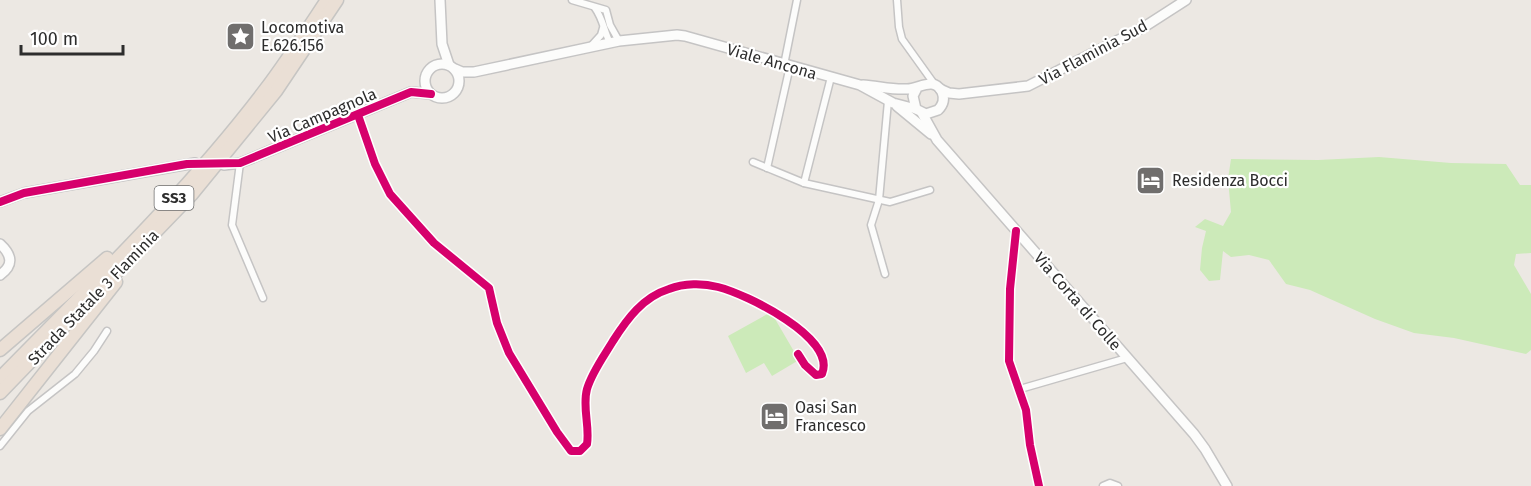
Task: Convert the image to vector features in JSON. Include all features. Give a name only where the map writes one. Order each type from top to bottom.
[{"type":"highway","name":"Strada Statale 3 Flaminia","points":[[0,378],[176,195],[265,90],[327,0]]},
{"type":"highway","name":"Strada Statale 3 Flaminia","points":[[0,393],[192,194],[276,91],[337,0]]},
{"type":"highway","points":[[0,429],[123,273],[169,225],[192,194]]},
{"type":"highway","points":[[0,350],[127,241],[155,212],[176,195]]},
{"type":"main road","points":[[438,65],[442,44],[440,0]]},
{"type":"main road","name":"Via Flaminia Sud","points":[[919,87],[928,84],[949,93],[959,94],[1028,86],[1144,27],[1186,0]]},
{"type":"main road","name":"Via Campagnola","points":[[224,165],[240,163],[411,92],[433,67],[438,65],[452,67],[462,72],[474,72],[615,42],[668,35],[685,36]]},
{"type":"main road","name":"Viale Ancona","points":[[685,36],[860,85],[919,87]]},
{"type":"main road","points":[[442,44],[459,82]]},
{"type":"main road","name":"Via Campagnola","points":[[411,92],[431,94],[441,98],[452,96],[459,82],[474,72]]},
{"type":"main road","points":[[426,76],[426,86],[431,94]]},
{"type":"main road","name":"Viale Ancona","points":[[860,85],[887,101],[939,142]]},
{"type":"main road","points":[[885,87],[881,92],[887,101]]},
{"type":"main road","points":[[919,87],[913,96],[919,111],[932,114],[936,112]]},
{"type":"main road","points":[[938,87],[944,98],[943,103]]},
{"type":"main road","name":"Via Flaminia Sud","points":[[936,112],[943,103],[959,94]]},
{"type":"main road","name":"Viale Ancona","points":[[887,101],[919,111]]},
{"type":"main road","name":"Via Corta di Colle","points":[[919,111],[939,142],[1200,441],[1227,486]]},
{"type":"main road","name":"Via Corta di Colle","points":[[936,112],[935,124],[939,142]]},
{"type":"main road","points":[[0,202],[24,193],[195,163]]},
{"type":"main road","points":[[0,244],[10,255],[11,260],[7,270],[0,275]]},
{"type":"street","points":[[572,0],[606,10],[615,42]]},
{"type":"street","points":[[767,168],[797,0]]},
{"type":"street","points":[[897,0],[899,27],[906,48],[938,87]]},
{"type":"street","points":[[595,7],[602,18],[604,27],[615,42]]},
{"type":"street","points":[[589,47],[601,35],[604,27]]},
{"type":"street","points":[[919,87],[924,78],[922,67]]},
{"type":"street","points":[[804,183],[831,77]]},
{"type":"street","points":[[885,274],[871,225],[879,200],[887,101]]},
{"type":"street","points":[[358,114],[375,164],[390,194],[434,243],[489,288],[497,323],[509,353],[556,432],[571,451],[580,451],[587,444],[586,394],[598,364],[630,316],[649,299],[669,288],[696,284],[720,287],[783,316],[795,325],[824,358],[825,367],[822,374],[816,375],[798,354]]},
{"type":"street","points":[[753,162],[804,183],[890,202],[930,190]]},
{"type":"street","points":[[240,163],[232,225],[263,298]]},
{"type":"street","points":[[1016,231],[1010,289],[1010,361],[1026,410],[1030,445],[1039,486]]},
{"type":"street","points":[[0,446],[28,411],[75,374],[107,331]]},
{"type":"street","points":[[1020,389],[1128,358]]},
{"type":"street","points":[[1103,486],[1110,483],[1118,486]]},
{"type":"green space","points":[[1379,157],[1451,163],[1506,164],[1520,185],[1531,185],[1531,253],[1516,254],[1514,265],[1531,294],[1531,350],[1526,354],[1454,338],[1414,333],[1375,319],[1310,290],[1286,284],[1269,260],[1249,255],[1231,257],[1223,251],[1220,280],[1209,281],[1200,270],[1206,231],[1195,227],[1205,219],[1223,226],[1231,212],[1228,179],[1231,159],[1318,160]]},
{"type":"green space","points":[[771,312],[799,360],[772,376],[764,363],[746,373],[728,336]]},
{"type":"cycle path","points":[[0,202],[24,193],[187,164],[240,163],[411,92],[431,94]]},
{"type":"cycle path","points":[[358,115],[375,164],[390,194],[434,243],[489,288],[497,323],[509,353],[571,451],[580,451],[587,444],[586,396],[595,370],[630,317],[651,297],[660,293],[675,287],[700,284],[718,287],[748,298],[803,332],[816,346],[823,360],[822,374],[816,375],[805,365],[798,354]]},
{"type":"cycle path","points":[[1016,231],[1010,289],[1009,361],[1026,410],[1030,445],[1039,486]]},
{"type":"place","name":"Locomotiva E.626.156","points":[[240,36]]},
{"type":"place","name":"Residenza Bocci","points":[[1151,180]]},
{"type":"place","name":"Oasi San Francesco","points":[[774,416]]}]
